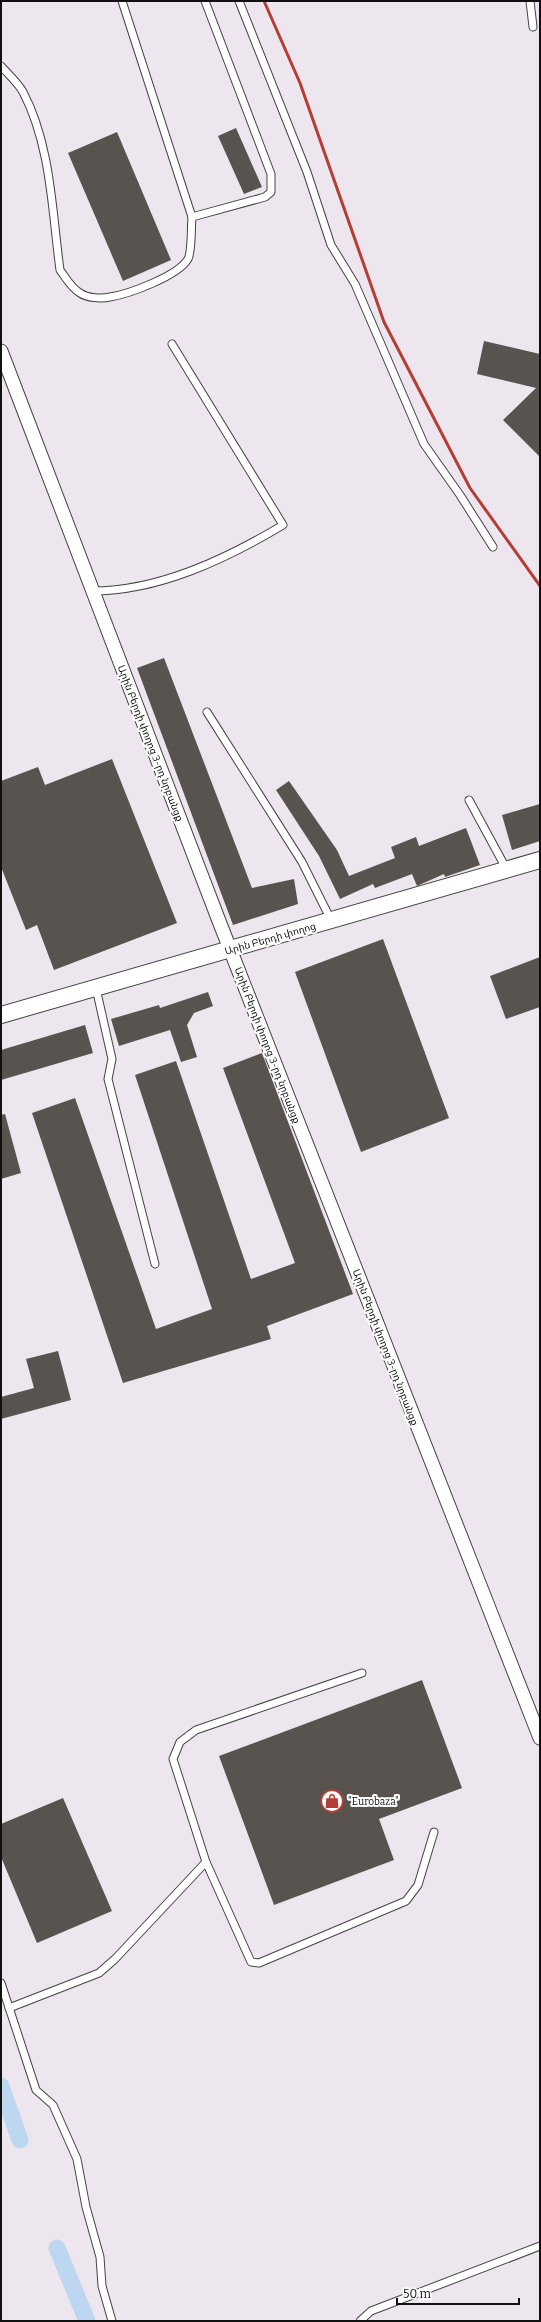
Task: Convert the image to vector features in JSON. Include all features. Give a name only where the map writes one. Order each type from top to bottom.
[{"type":"street","name":"Արին Բերդի փողոց 3-րդ նրբանցք","points":[[1,351],[230,949],[540,1738]]},
{"type":"street","name":"Արին Բերդի փողոց","points":[[1,1015],[540,860]]},
{"type":"lane","points":[[1,66],[22,91],[36,125],[48,173],[60,270],[69,283],[80,293],[95,297],[109,298],[171,275],[181,269],[189,258],[192,217],[122,1]]},
{"type":"lane","points":[[192,217],[265,197],[271,192],[272,183],[205,1]]},
{"type":"lane","points":[[239,1],[307,172],[331,245],[354,284],[424,444],[460,495],[493,547]]},
{"type":"lane","points":[[530,1],[533,27]]},
{"type":"lane","points":[[92,590],[115,590],[146,585],[195,568],[258,540],[283,525],[172,344]]},
{"type":"lane","points":[[207,712],[302,862],[331,920]]},
{"type":"lane","points":[[469,800],[507,870]]},
{"type":"lane","points":[[96,988],[112,1059],[108,1079],[155,1264]]},
{"type":"lane","points":[[362,1673],[196,1730],[180,1742],[173,1759],[206,1862],[251,1962],[259,1963],[406,1901],[418,1886],[434,1832]]},
{"type":"lane","points":[[9,2008],[98,1973],[115,1958],[206,1862]]},
{"type":"lane","points":[[1,1983],[36,2090],[53,2105],[78,2159],[86,2207],[100,2257],[102,2286],[112,2321]]},
{"type":"lane","points":[[360,2321],[371,2311],[540,2246]]},
{"type":"shaded area","points":[[1,1],[540,1],[540,2321],[1,2321]]},
{"type":"building","points":[[236,128],[262,187],[244,194],[218,136]]},
{"type":"building","points":[[117,132],[171,260],[123,281],[68,153]]},
{"type":"building","points":[[484,341],[540,354],[540,457],[503,420],[536,388],[477,374]]},
{"type":"building","points":[[164,658],[252,888],[294,879],[298,904],[233,925],[137,668]]},
{"type":"building","points":[[112,759],[177,923],[54,970],[37,925],[26,930],[1,867],[1,781],[38,767],[45,785]]},
{"type":"building","points":[[289,781],[337,850],[349,876],[395,858],[391,847],[416,837],[419,846],[466,828],[480,865],[445,877],[444,874],[417,886],[412,874],[375,888],[373,884],[340,899],[319,856],[276,790]]},
{"type":"building","points":[[540,804],[540,841],[512,850],[502,815]]},
{"type":"building","points":[[383,939],[449,1118],[361,1152],[295,972]]},
{"type":"building","points":[[540,957],[540,1007],[506,1019],[490,976]]},
{"type":"building","points":[[208,992],[213,1006],[194,1013],[187,1025],[197,1057],[181,1062],[170,1030],[119,1046],[111,1019],[159,1005],[160,1008]]},
{"type":"building","points":[[85,1025],[93,1053],[1,1080],[1,1050]]},
{"type":"building","points":[[262,1053],[353,1294],[267,1326],[271,1339],[123,1383],[32,1113],[75,1098],[156,1329],[212,1309],[135,1075],[176,1061],[251,1279],[295,1263],[223,1068]]},
{"type":"building","points":[[5,1114],[21,1173],[1,1179],[1,1115]]},
{"type":"building","points":[[58,1351],[71,1400],[1,1419],[1,1397],[34,1388],[26,1359]]},
{"type":"building","name":"\"Eurobaza\"","points":[[422,1680],[462,1788],[379,1819],[394,1860],[274,1905],[219,1756]]},
{"type":"building","points":[[63,1798],[112,1911],[37,1943],[1,1857],[1,1824]]},
{"type":"waterway","points":[[1,2086],[20,2140]]},
{"type":"waterway","points":[[57,2248],[87,2321]]},
{"type":"railway","points":[[264,1],[300,83],[384,322],[470,488],[540,586]]},
{"type":"place","name":"\"Eurobaza\"","points":[[332,1801]]}]
